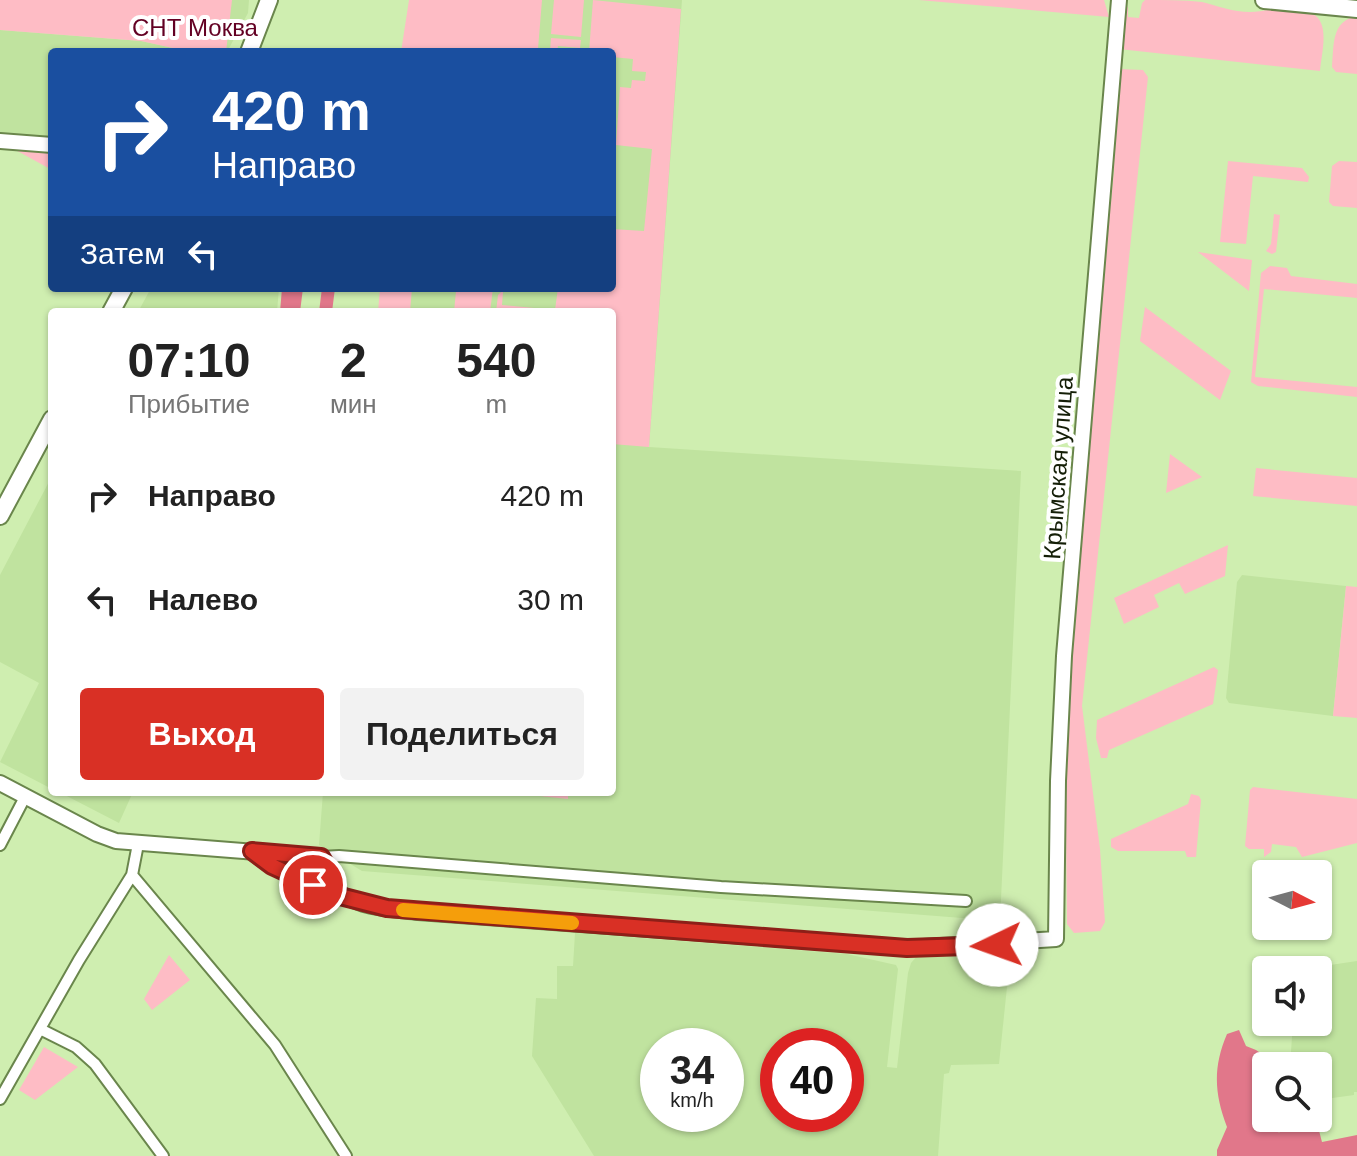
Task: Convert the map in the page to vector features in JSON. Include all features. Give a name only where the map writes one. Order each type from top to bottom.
[{"type":"main road","points":[[1264,0],[1357,9]]},
{"type":"main road","points":[[251,48],[269,1]]},
{"type":"main road","points":[[0,516],[48,426]]},
{"type":"street","name":"Крымская улица","points":[[327,883],[340,896],[353,901],[418,912],[907,948],[1014,944],[1056,939],[1061,694],[1119,0]]},
{"type":"street","points":[[0,141],[48,145]]},
{"type":"street","points":[[0,783],[97,834],[138,844],[339,856],[721,887],[966,901]]},
{"type":"street","points":[[0,845],[25,797]]},
{"type":"street","points":[[0,1099],[79,960],[132,875],[138,844]]},
{"type":"street","points":[[252,851],[272,866],[321,886],[327,883],[330,872],[321,857]]},
{"type":"street","points":[[132,875],[181,937],[275,1045],[346,1156]]},
{"type":"street","points":[[40,1029],[76,1047],[95,1064],[163,1156]]},
{"type":"shaded area","points":[[191,0],[249,0],[248,13],[229,48],[214,48]]},
{"type":"shaded area","points":[[412,0],[682,0],[649,447],[1021,471],[1000,921],[362,871],[319,845],[323,796],[616,796],[616,308],[388,308],[390,292],[616,292],[616,48],[408,48]]},
{"type":"shaded area","points":[[0,30],[141,41],[173,48],[48,48],[48,139],[0,136]]},
{"type":"shaded area","points":[[149,292],[279,292],[277,308],[140,308]]},
{"type":"shaded area","points":[[282,292],[302,292],[300,308],[280,308]]},
{"type":"shaded area","points":[[322,292],[334,292],[332,308],[320,308]]},
{"type":"shaded area","points":[[48,484],[48,787],[0,762],[39,683],[0,662],[0,575]]},
{"type":"shaded area","points":[[1242,575],[1346,586],[1333,716],[1229,703],[1226,698],[1237,582]]},
{"type":"shaded area","points":[[67,796],[131,796],[119,823]]},
{"type":"shaded area","points":[[575,933],[847,954],[896,965],[887,1067],[897,1068],[908,973],[917,956],[922,953],[1019,949],[1007,987],[999,1064],[951,1065],[949,1073],[944,1074],[938,1156],[594,1156],[532,1056],[536,998],[557,999],[557,966],[573,966]]},
{"type":"shaded area","points":[[1357,961],[1357,1092],[1332,1098],[1332,1052],[1291,1052],[1292,1036],[1332,1036],[1332,965]]},
{"type":"shaded area","points":[[1239,1030],[1246,1046],[1259,1052],[1252,1052],[1252,1132],[1319,1132],[1322,1142],[1357,1135],[1357,1156],[1217,1156],[1227,1127],[1220,1103],[1217,1069],[1227,1034]]},
{"type":"green space","name":"СНТ Моква","points":[[0,0],[232,0],[226,48],[173,48],[141,41],[0,30]]},
{"type":"green space","points":[[409,0],[542,0],[538,48],[402,48]]},
{"type":"green space","points":[[554,0],[584,0],[581,37],[551,34]]},
{"type":"green space","points":[[593,0],[681,9],[649,447],[616,444],[616,308],[555,308],[557,292],[616,292],[616,229],[644,231],[652,149],[616,145],[620,87],[631,88],[632,80],[645,81],[646,72],[632,71],[633,59],[616,57],[616,48],[589,48]]},
{"type":"green space","points":[[919,0],[1104,0],[1109,17]]},
{"type":"green space","points":[[1145,0],[1202,2],[1244,12],[1294,8],[1310,12],[1323,28],[1320,71],[1119,49],[1125,3],[1128,17],[1139,18]]},
{"type":"green space","points":[[1357,16],[1357,74],[1336,72],[1332,67],[1338,29],[1342,23]]},
{"type":"green space","points":[[551,38],[581,40],[580,48],[550,48]]},
{"type":"green space","points":[[1119,69],[1143,70],[1148,77],[1082,706],[1100,849],[1105,922],[1100,931],[1074,933],[1067,924],[1065,723],[1104,224],[1111,203],[1114,170],[1110,148]]},
{"type":"green space","points":[[12,148],[48,152],[48,168]]},
{"type":"green space","points":[[1228,161],[1302,168],[1309,177],[1308,182],[1253,176],[1246,244],[1220,242]]},
{"type":"green space","points":[[1339,161],[1357,162],[1357,208],[1333,206],[1329,202],[1332,166]]},
{"type":"green space","points":[[1274,214],[1280,215],[1276,252],[1272,254],[1266,251],[1271,244]]},
{"type":"green space","points":[[1198,252],[1252,260],[1249,291]]},
{"type":"green space","points":[[1270,266],[1287,268],[1291,276],[1357,284],[1357,298],[1264,289],[1255,377],[1357,387],[1357,397],[1258,386],[1251,382],[1261,273]]},
{"type":"green space","points":[[380,292],[412,292],[410,308],[378,308]]},
{"type":"green space","points":[[456,292],[492,292],[490,308],[454,308]]},
{"type":"green space","points":[[503,292],[502,305],[534,308],[496,308],[498,295]]},
{"type":"green space","points":[[1145,307],[1231,371],[1220,400],[1140,341]]},
{"type":"green space","points":[[1170,454],[1202,477],[1166,493]]},
{"type":"green space","points":[[1256,468],[1357,478],[1357,506],[1253,496]]},
{"type":"green space","points":[[1228,545],[1225,576],[1185,594],[1179,583],[1154,595],[1159,607],[1124,624],[1114,598]]},
{"type":"green space","points":[[1346,586],[1357,587],[1357,718],[1333,716]]},
{"type":"green space","points":[[1214,667],[1218,670],[1213,704],[1109,750],[1107,758],[1101,758],[1096,738],[1097,720]]},
{"type":"green space","points":[[1253,787],[1357,799],[1357,843],[1302,857],[1296,847],[1272,844],[1271,852],[1264,857],[1264,849],[1249,849],[1245,846],[1250,790]]},
{"type":"green space","points":[[1191,794],[1199,796],[1201,800],[1196,857],[1187,857],[1185,851],[1118,851],[1111,847],[1111,839],[1188,804]]},
{"type":"green space","points":[[541,796],[568,796],[568,799]]},
{"type":"green space","points":[[999,950],[1000,968],[996,973],[965,971],[961,964],[964,951]]},
{"type":"green space","points":[[169,955],[190,980],[152,1010],[144,999]]},
{"type":"green space","points":[[44,1047],[78,1067],[35,1100],[19,1090]]},
{"type":"slow traffic","points":[[403,910],[572,923]]},
{"type":"route","points":[[313,885],[272,866],[252,851],[321,857],[330,872],[327,883],[340,896],[368,905],[418,912],[907,948],[997,945]]}]
